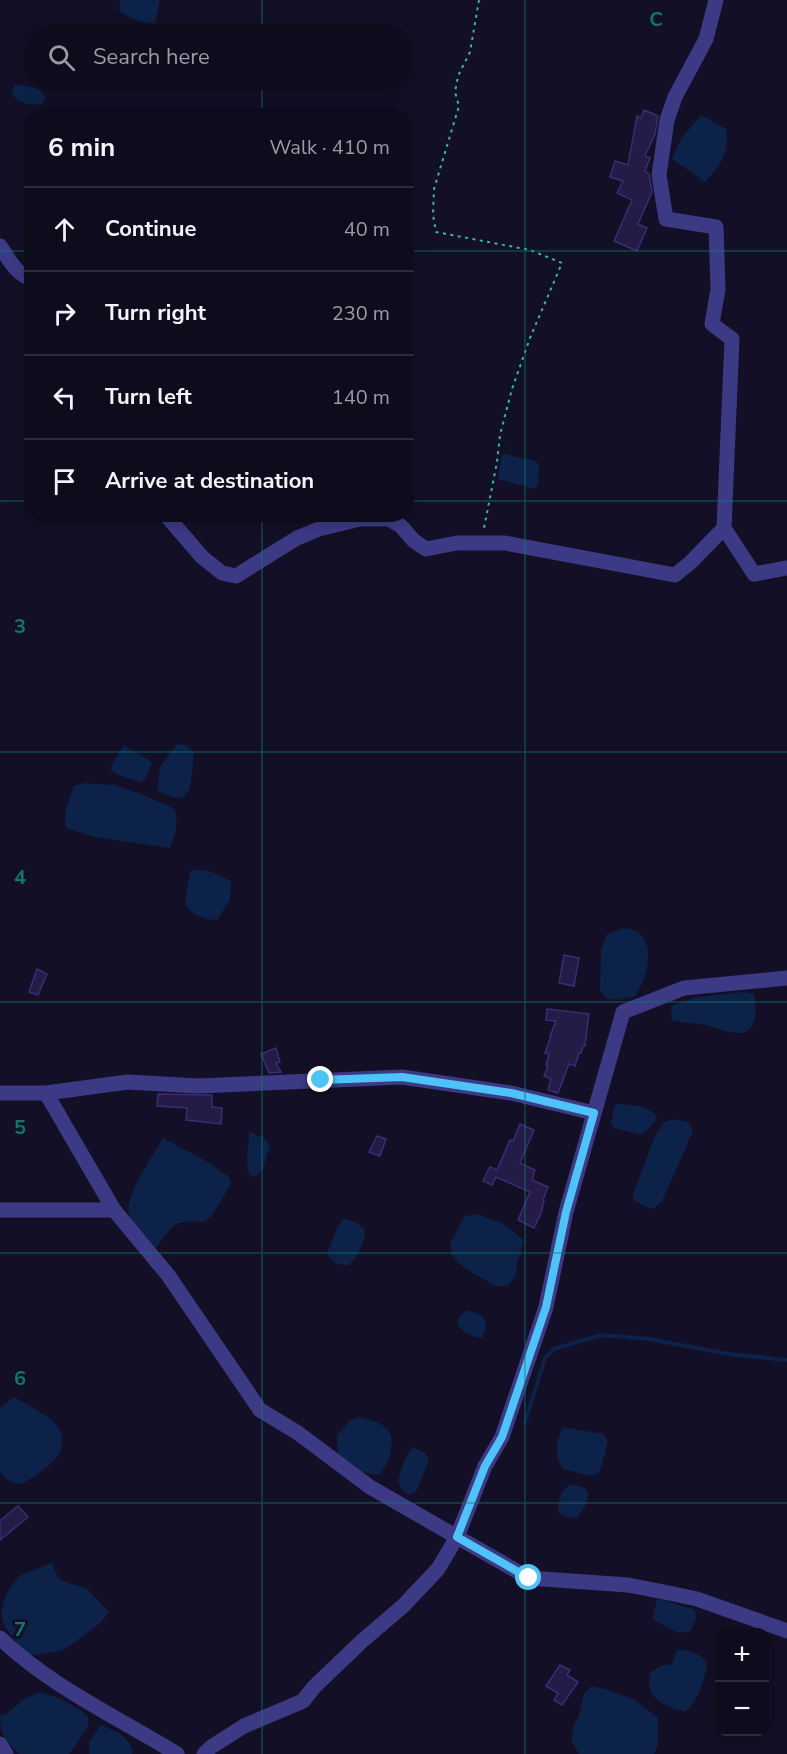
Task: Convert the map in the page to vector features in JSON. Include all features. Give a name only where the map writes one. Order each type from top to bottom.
[{"type":"street","points":[[716,0],[706,39],[675,97],[667,120],[659,175],[666,219],[716,227],[718,289],[712,324],[732,339],[724,528],[754,574],[787,568]]},
{"type":"street","points":[[0,246],[18,272],[24,276]]},
{"type":"street","points":[[172,522],[202,556],[222,573],[236,576],[297,538],[319,529],[348,522]]},
{"type":"street","points":[[394,522],[426,549],[457,543],[505,543],[675,576],[724,528]]},
{"type":"street","points":[[204,1754],[244,1726],[303,1701],[314,1687],[362,1641],[404,1606],[438,1569],[457,1537],[485,1466],[502,1437],[546,1307],[566,1212],[623,1012],[684,988],[787,978]]},
{"type":"street","points":[[0,1093],[46,1093],[128,1082],[198,1086],[402,1077],[511,1093],[594,1113]]},
{"type":"street","points":[[46,1093],[114,1209],[168,1275],[260,1410],[298,1433],[370,1487],[529,1578],[606,1583],[669,1593],[697,1599],[787,1631]]},
{"type":"street","points":[[0,1210],[114,1209]]},
{"type":"street","points":[[0,1638],[15,1653],[60,1686],[177,1754]]},
{"type":"street","points":[[0,1744],[6,1754]]},
{"type":"path","points":[[479,0],[470,52],[458,76],[455,92],[459,106],[434,189],[433,215],[436,232],[530,250],[562,263],[530,338],[512,389],[500,435],[481,543]]},
{"type":"water","points":[[120,0],[160,0],[155,23],[136,20],[119,11]]},
{"type":"water","points":[[15,84],[24,86],[24,90],[38,90],[45,97],[43,103],[31,104],[13,96],[12,91]]},
{"type":"water","points":[[701,115],[726,129],[727,138],[723,158],[705,182],[672,159],[681,139]]},
{"type":"water","points":[[502,455],[539,464],[538,485],[534,489],[498,479]]},
{"type":"water","points":[[177,744],[186,745],[194,753],[189,790],[185,796],[179,798],[157,790],[160,767]]},
{"type":"water","points":[[124,746],[152,763],[146,778],[140,782],[116,774],[111,769]]},
{"type":"water","points":[[84,783],[114,785],[175,809],[176,829],[170,848],[94,837],[66,828],[65,812],[74,786]]},
{"type":"water","points":[[195,869],[223,876],[231,882],[230,900],[217,920],[200,916],[186,906],[190,872]]},
{"type":"water","points":[[625,928],[638,932],[646,943],[648,958],[643,982],[636,996],[618,1000],[607,999],[600,990],[601,950],[607,934]]},
{"type":"water","points":[[744,992],[754,994],[756,1005],[753,1023],[747,1031],[733,1032],[672,1020],[671,1006],[697,997]]},
{"type":"water","points":[[618,1104],[633,1105],[649,1110],[657,1116],[655,1122],[642,1135],[614,1128],[611,1123],[614,1107]]},
{"type":"water","points":[[674,1119],[688,1122],[693,1131],[662,1201],[653,1209],[633,1199],[633,1194],[655,1136],[664,1122]]},
{"type":"water","points":[[249,1132],[263,1137],[270,1145],[263,1169],[255,1177],[249,1174],[248,1170]]},
{"type":"water","points":[[163,1138],[206,1161],[229,1177],[231,1184],[211,1217],[204,1222],[186,1221],[175,1225],[156,1248],[134,1224],[128,1207],[135,1187]]},
{"type":"water","points":[[476,1214],[502,1223],[524,1240],[516,1275],[508,1286],[495,1286],[463,1267],[452,1256],[450,1244],[465,1216]]},
{"type":"water","points":[[343,1219],[355,1222],[365,1230],[360,1249],[349,1265],[336,1263],[327,1253]]},
{"type":"water","points":[[468,1310],[483,1316],[486,1327],[482,1338],[467,1333],[457,1322]]},
{"type":"water","points":[[14,1397],[52,1421],[62,1436],[61,1448],[57,1457],[34,1477],[19,1484],[11,1482],[0,1472],[0,1408]]},
{"type":"water","points":[[357,1417],[378,1423],[388,1429],[390,1434],[392,1441],[389,1457],[385,1467],[378,1475],[362,1472],[338,1457],[337,1435]]},
{"type":"water","points":[[563,1427],[603,1434],[608,1441],[600,1472],[591,1476],[563,1469],[558,1459],[557,1448]]},
{"type":"water","points":[[413,1447],[425,1453],[429,1460],[417,1490],[410,1495],[404,1492],[398,1483],[403,1464]]},
{"type":"water","points":[[571,1484],[585,1488],[589,1495],[577,1518],[558,1513],[562,1492]]},
{"type":"water","points":[[52,1563],[58,1578],[86,1588],[109,1612],[99,1624],[64,1650],[30,1656],[23,1651],[5,1627],[1,1615],[4,1601],[9,1589],[19,1576]]},
{"type":"water","points":[[658,1598],[695,1610],[696,1618],[691,1631],[678,1633],[653,1620]]},
{"type":"water","points":[[677,1649],[697,1654],[707,1663],[703,1683],[697,1697],[684,1712],[669,1707],[657,1699],[652,1694],[649,1681],[651,1672],[660,1666],[672,1664]]},
{"type":"water","points":[[591,1686],[635,1700],[658,1718],[658,1745],[654,1754],[579,1754],[571,1741],[584,1694]]},
{"type":"water","points":[[40,1692],[66,1702],[89,1718],[87,1729],[69,1754],[19,1754],[4,1737],[0,1715],[5,1715],[26,1698]]},
{"type":"water","points":[[101,1725],[124,1737],[133,1751],[132,1754],[89,1754],[89,1742]]},
{"type":"building","points":[[644,110],[658,116],[655,134],[645,156],[650,158],[645,171],[649,174],[652,192],[638,224],[647,228],[637,251],[614,241],[632,200],[617,193],[623,181],[610,177],[615,161],[628,165],[637,116],[641,118]]},
{"type":"building","points":[[564,955],[579,958],[574,986],[559,983]]},
{"type":"building","points":[[37,969],[47,974],[38,995],[29,992]]},
{"type":"building","points":[[547,1009],[589,1014],[585,1046],[579,1053],[575,1066],[569,1064],[558,1093],[548,1090],[551,1079],[544,1076],[549,1054],[545,1053],[556,1021],[546,1020]]},
{"type":"building","points":[[276,1048],[280,1062],[276,1063],[281,1072],[269,1073],[261,1054]]},
{"type":"building","points":[[158,1094],[212,1095],[212,1107],[222,1108],[221,1124],[186,1120],[187,1108],[157,1106]]},
{"type":"building","points":[[520,1124],[534,1130],[520,1163],[535,1170],[532,1180],[548,1187],[534,1228],[518,1220],[530,1192],[496,1177],[492,1185],[483,1181],[490,1167],[497,1170]]},
{"type":"building","points":[[377,1136],[386,1139],[380,1156],[369,1152]]},
{"type":"building","points":[[18,1506],[28,1517],[0,1540],[0,1521]]},
{"type":"building","points":[[560,1665],[570,1670],[567,1675],[578,1682],[562,1705],[554,1700],[558,1693],[546,1686]]},
{"type":"waterway","points":[[525,1422],[545,1358],[554,1349],[601,1335],[649,1339],[729,1354],[787,1360]]},
{"type":"route","points":[[321,1080],[402,1077],[511,1093],[594,1113],[566,1212],[546,1307],[502,1437],[485,1466],[457,1537],[529,1578]]}]
